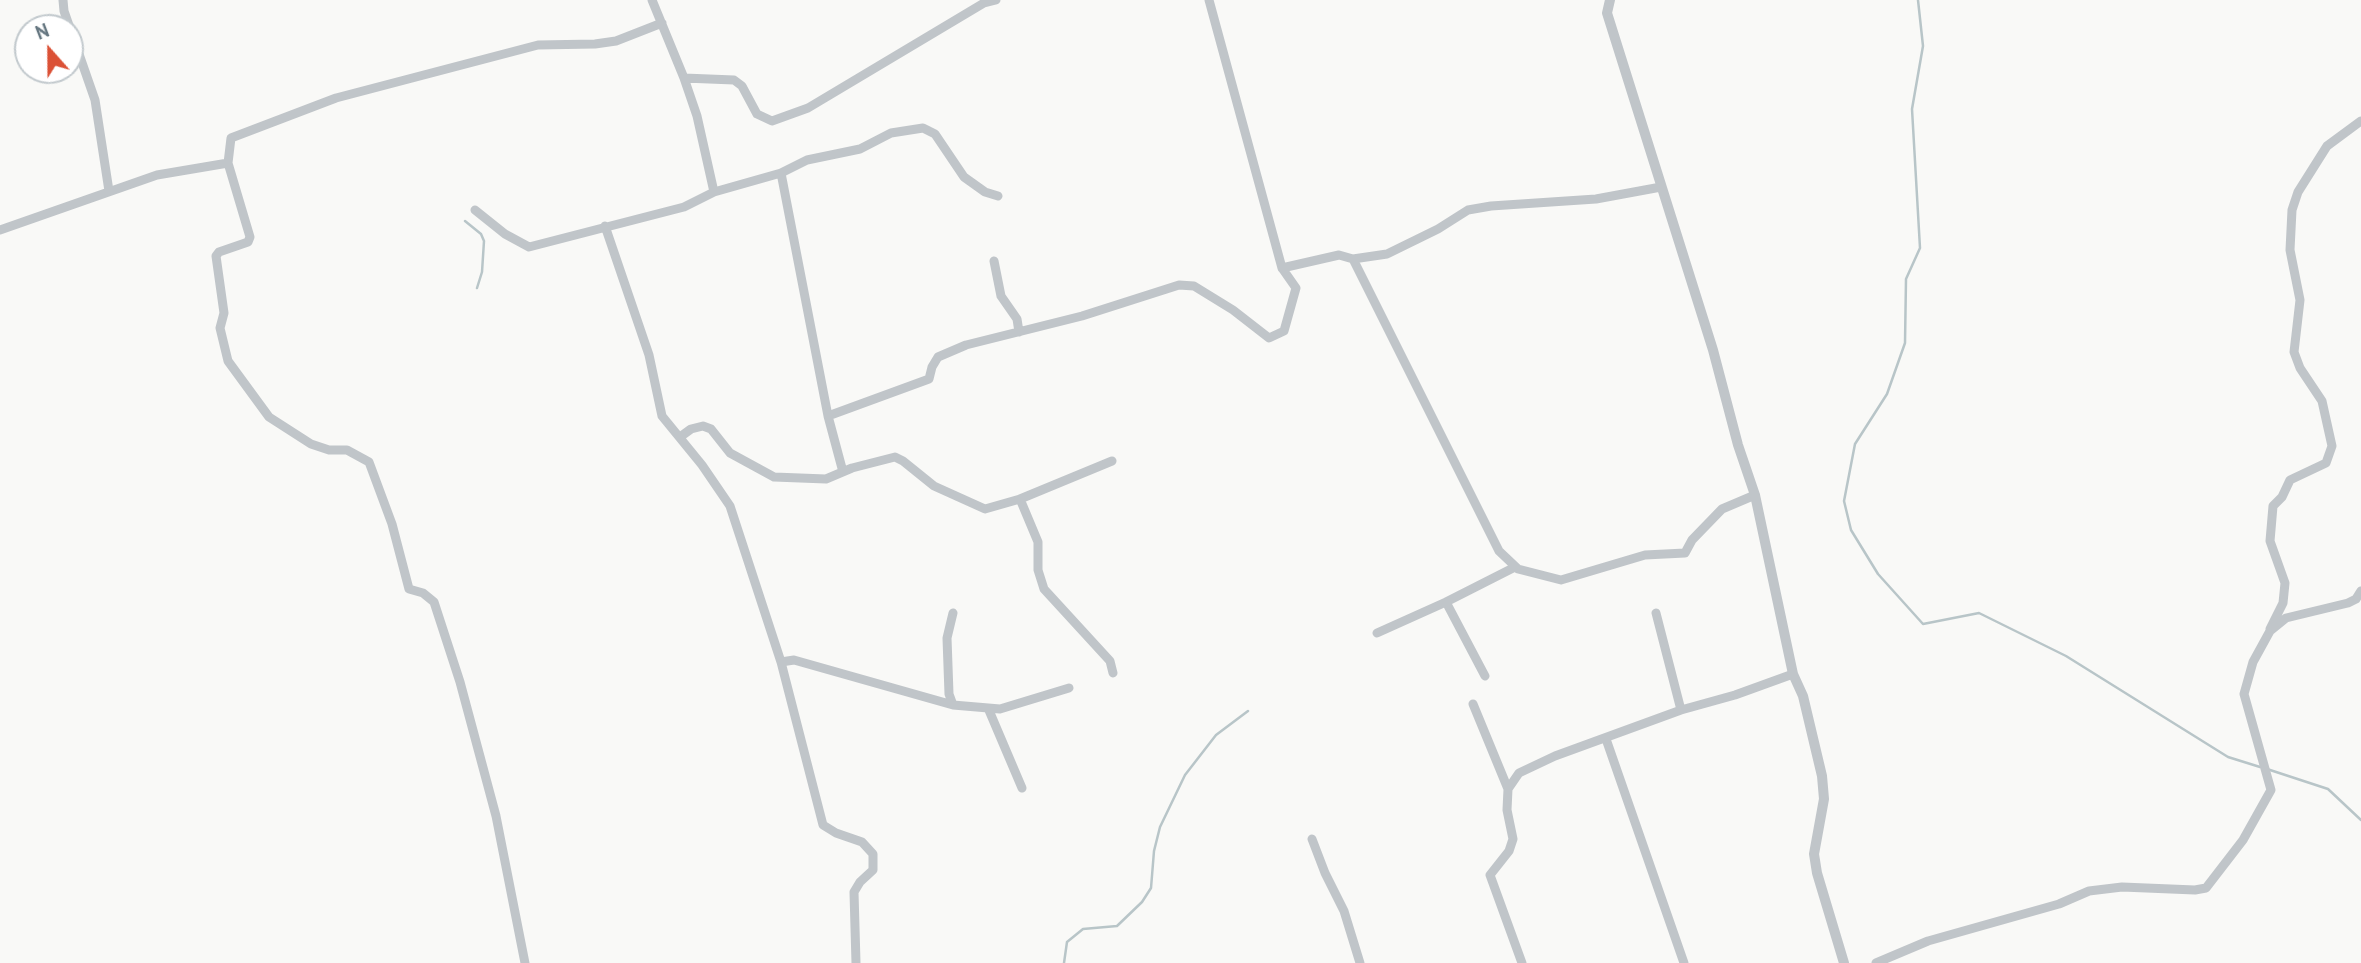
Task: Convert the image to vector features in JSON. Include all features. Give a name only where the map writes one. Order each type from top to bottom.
[{"type":"street","points":[[63,0],[64,11],[94,100],[109,191]]},
{"type":"street","points":[[652,0],[697,116],[714,192]]},
{"type":"street","points":[[684,78],[734,80],[742,86],[757,114],[772,121],[807,108],[984,4],[996,0]]},
{"type":"street","points":[[828,416],[929,379],[938,357],[966,345],[1115,306],[1179,285],[1194,286],[1269,338],[1284,331],[1296,288],[1282,268],[1209,0]]},
{"type":"street","points":[[1610,0],[1608,13],[1713,350],[1738,445],[1755,495],[1793,674],[1802,696],[1822,776],[1824,799],[1815,854],[1817,873],[1844,963]]},
{"type":"street","points":[[525,963],[496,816],[460,682],[434,602],[423,593],[409,589],[392,524],[369,462],[347,450],[329,450],[312,444],[269,417],[229,361],[220,328],[224,313],[216,256],[219,252],[248,242],[250,237],[228,163],[231,138],[336,98],[538,45],[616,41],[662,23]]},
{"type":"street","points":[[1876,963],[1927,942],[2059,904],[2089,891],[2122,887],[2195,890],[2206,888],[2243,840],[2271,790],[2244,694],[2253,662],[2283,603],[2285,583],[2270,541],[2273,506],[2282,497],[2290,480],[2326,463],[2332,446],[2322,401],[2300,368],[2294,352],[2300,300],[2290,250],[2292,210],[2298,192],[2327,146],[2361,121]]},
{"type":"street","points":[[475,210],[505,234],[529,247],[684,207],[714,192],[781,173],[807,160],[860,149],[891,133],[923,128],[935,134],[964,177],[985,192],[998,196]]},
{"type":"street","points":[[0,230],[157,175],[228,163]]},
{"type":"street","points":[[781,173],[828,416],[843,472]]},
{"type":"street","points":[[1282,268],[1339,255],[1353,259],[1387,254],[1468,211],[1491,206],[1596,199],[1661,187]]},
{"type":"street","points":[[605,226],[649,355],[662,416],[702,465],[730,506],[781,662],[823,825],[836,833],[862,842],[873,854],[873,870],[854,892],[856,963]]},
{"type":"street","points":[[1353,259],[1499,551],[1518,569],[1561,580],[1645,555],[1685,553],[1692,540],[1722,509],[1755,495]]},
{"type":"street","points":[[994,261],[1001,296],[1017,319],[1019,332]]},
{"type":"street","points":[[680,438],[691,429],[703,426],[711,429],[730,453],[774,477],[826,479],[895,457],[904,461],[934,486],[985,509],[1020,499],[1112,461]]},
{"type":"street","points":[[1020,499],[1038,542],[1038,570],[1044,589],[1111,661],[1113,673]]},
{"type":"street","points":[[1377,633],[1446,603],[1515,567]]},
{"type":"street","points":[[2270,631],[2286,618],[2348,603],[2356,599],[2361,591]]},
{"type":"street","points":[[1446,603],[1485,676]]},
{"type":"street","points":[[953,613],[947,638],[949,694],[953,705]]},
{"type":"street","points":[[1656,613],[1681,710]]},
{"type":"street","points":[[781,662],[794,660],[953,705],[1000,709],[1069,688]]},
{"type":"street","points":[[1508,789],[1519,773],[1555,756],[1681,710],[1735,695],[1793,674]]},
{"type":"street","points":[[1473,704],[1508,789],[1507,810],[1513,839],[1509,850],[1490,875],[1522,963]]},
{"type":"street","points":[[988,708],[1022,788]]},
{"type":"street","points":[[1606,739],[1684,963]]},
{"type":"street","points":[[1312,839],[1344,911],[1360,963]]},
{"type":"waterway","points":[[1918,0],[1923,46],[1912,109],[1920,248],[1906,279],[1905,343],[1887,394],[1855,444],[1844,501],[1851,530],[1878,574],[1923,624],[1979,613],[2066,656],[2228,757],[2260,767]]},
{"type":"waterway","points":[[465,221],[481,234],[484,241],[482,272],[477,288]]},
{"type":"waterway","points":[[1064,963],[1067,942],[1083,929],[1117,926],[1142,902],[1151,888],[1154,851],[1160,827],[1185,775],[1216,735],[1248,711]]},
{"type":"waterway","points":[[2267,769],[2328,789],[2361,820]]}]
